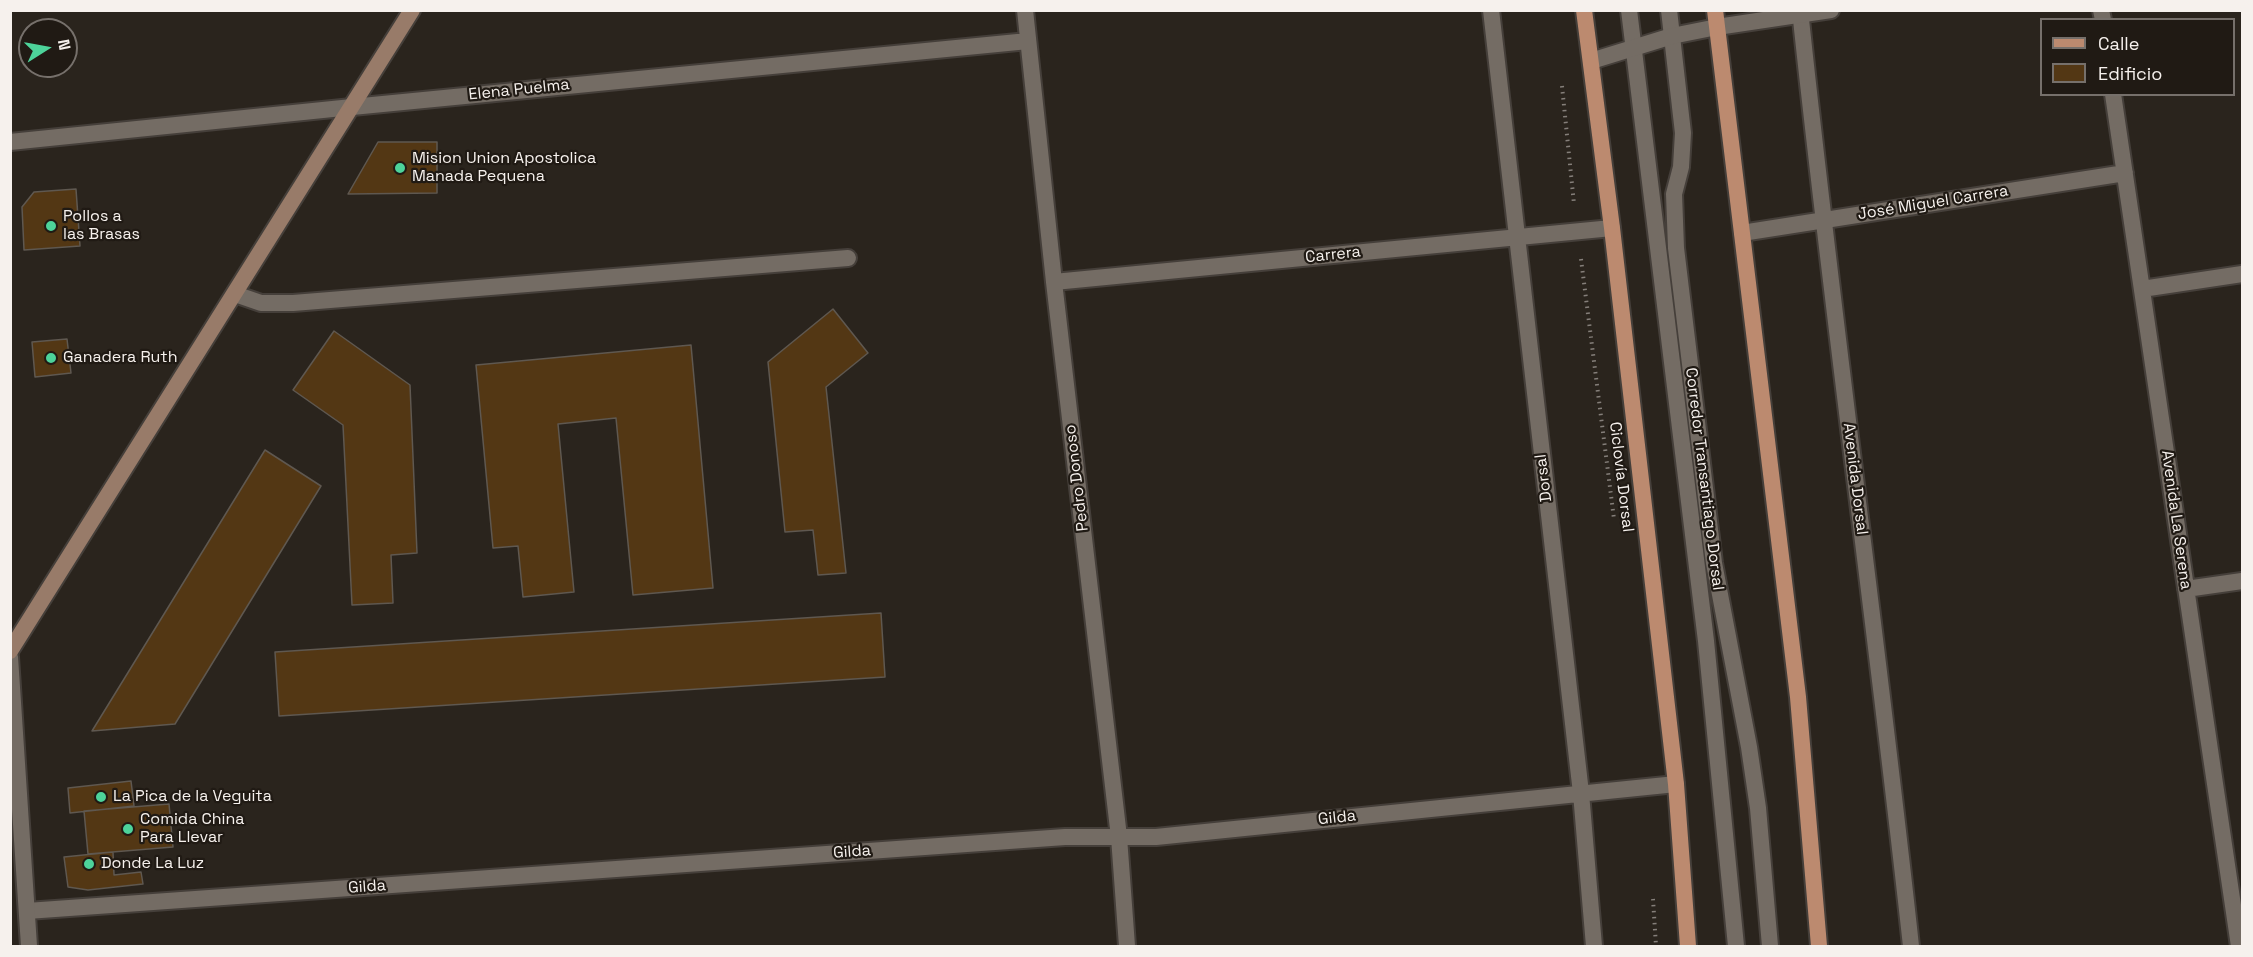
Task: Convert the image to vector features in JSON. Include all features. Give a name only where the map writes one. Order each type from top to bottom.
[{"type":"main road","points":[[10,651],[412,10]]},
{"type":"main road","points":[[1584,10],[1612,228],[1676,784],[1688,946]]},
{"type":"main road","points":[[1716,19],[1798,697],[1819,946]]},
{"type":"street","name":"Pedro Donoso","points":[[1025,10],[1054,282],[1119,837],[1127,946]]},
{"type":"street","name":"Dorsal","points":[[1491,10],[1581,793],[1594,946]]},
{"type":"street","name":"Corredor Transantiago Dorsal","points":[[1629,10],[1706,641],[1736,946]]},
{"type":"street","name":"Corredor Transantiago Dorsal","points":[[1669,10],[1683,133],[1681,167],[1674,194],[1676,248],[1713,563],[1749,747],[1758,808],[1770,946]]},
{"type":"street","points":[[1591,61],[1672,36],[1716,19],[1831,10]]},
{"type":"street","name":"Avenida Dorsal","points":[[1801,13],[1822,220],[1887,726],[1911,946]]},
{"type":"street","name":"Elena Puelma","points":[[10,142],[1028,42]]},
{"type":"street","name":"Avenida La Serena","points":[[2114,96],[2186,589],[2236,881],[2239,946]]},
{"type":"street","name":"José Miguel Carrera","points":[[1742,233],[2125,173]]},
{"type":"street","name":"Carrera","points":[[1054,282],[1612,228]]},
{"type":"street","points":[[235,294],[261,303],[293,303],[848,258]]},
{"type":"street","points":[[2142,289],[2242,274]]},
{"type":"street","points":[[2186,589],[2242,581]]},
{"type":"street","points":[[10,657],[29,946]]},
{"type":"street","name":"Gilda","points":[[27,911],[1053,837],[1156,837],[1676,784]]},
{"type":"path","name":"Ciclovía Dorsal","points":[[1562,78],[1578,231],[1615,527]]},
{"type":"path","points":[[1653,889],[1656,946]]},
{"type":"building","name":"Mision Union Apostolica Manada Pequena","points":[[378,142],[437,142],[437,193],[348,194]]},
{"type":"building","name":"Pollos a las Brasas","points":[[76,189],[80,246],[24,250],[22,207],[34,192]]},
{"type":"building","points":[[833,309],[868,353],[826,387],[846,573],[818,575],[813,530],[785,532],[768,362]]},
{"type":"building","points":[[334,331],[410,385],[417,553],[391,555],[393,603],[352,605],[343,425],[293,390]]},
{"type":"building","name":"Ganadera Ruth","points":[[67,339],[71,373],[35,377],[32,342]]},
{"type":"building","points":[[691,345],[713,588],[633,595],[616,418],[558,424],[574,592],[523,597],[518,546],[493,548],[476,365]]},
{"type":"building","points":[[265,450],[321,486],[175,724],[92,731]]},
{"type":"building","points":[[881,613],[885,677],[279,716],[275,652]]},
{"type":"building","name":"La Pica de la Veguita","points":[[131,781],[134,806],[70,813],[68,788]]},
{"type":"building","name":"Comida China Para Llevar","points":[[169,804],[173,847],[88,854],[84,811]]},
{"type":"building","name":"Donde La Luz","points":[[113,852],[114,875],[141,872],[143,884],[88,890],[68,887],[64,857]]},
{"type":"place","name":"Mision Union Apostolica Manada Pequena","points":[[400,168]]},
{"type":"place","name":"Pollos a las Brasas","points":[[51,226]]},
{"type":"place","name":"Ganadera Ruth","points":[[51,358]]},
{"type":"place","name":"La Pica de la Veguita","points":[[101,797]]},
{"type":"place","name":"Comida China Para Llevar","points":[[128,829]]},
{"type":"place","name":"Donde La Luz","points":[[89,864]]}]
